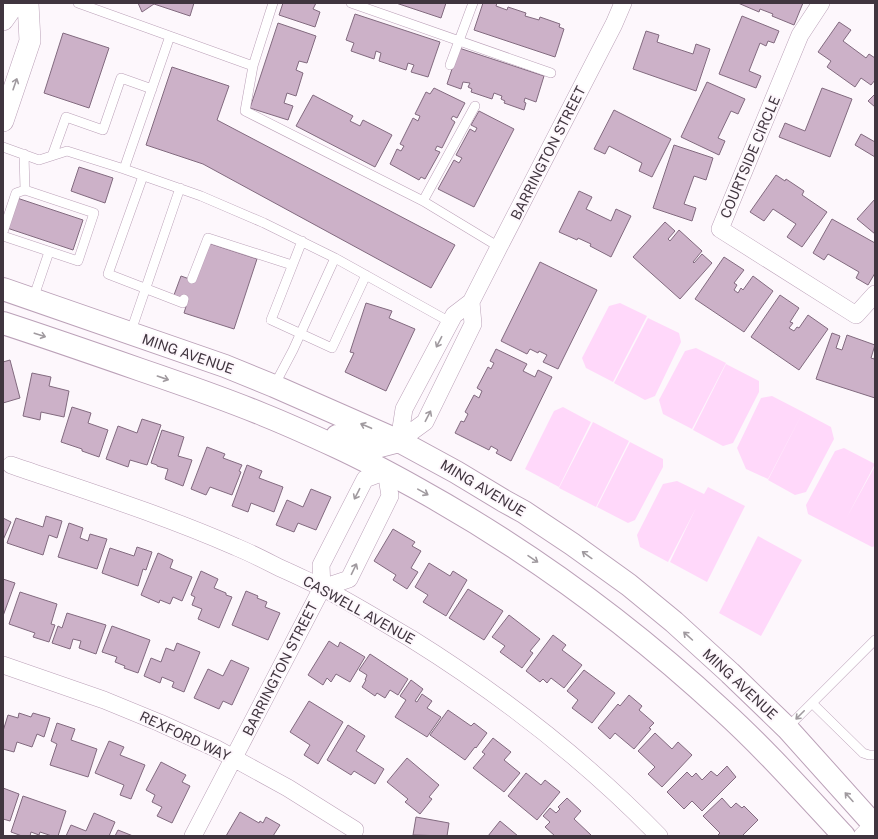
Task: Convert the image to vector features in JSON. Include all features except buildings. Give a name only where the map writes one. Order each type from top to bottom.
[{"type":"main road","name":"MING AVENUE","points":[[3,289],[225,366],[274,386],[399,441],[524,512],[629,585],[674,622],[787,728],[871,827]]},
{"type":"main road","points":[[3,323],[218,397],[267,416],[386,471],[450,507],[517,548],[560,578],[664,658],[723,710],[779,766],[844,836]]},
{"type":"main road","points":[[267,416],[376,447],[399,441]]},
{"type":"main road","points":[[386,471],[420,467],[504,501]]},
{"type":"street","points":[[3,20],[15,3]]},
{"type":"street","points":[[3,121],[30,41],[28,3]]},
{"type":"street","name":"COURTSIDE CIRCLE","points":[[822,3],[800,35],[720,229],[856,315],[875,294]]},
{"type":"street","name":"BARRINGTON STREET","points":[[399,441],[404,409],[454,314],[471,302],[614,24],[618,5]]},
{"type":"street","points":[[399,441],[425,422],[473,324],[471,302]]},
{"type":"street","name":"CASWELL AVENUE","points":[[12,465],[171,521],[237,547],[322,588],[379,619],[479,683],[535,726],[590,771],[659,836]]},
{"type":"street","name":"BARRINGTON STREET","points":[[193,836],[322,588],[321,565],[365,479],[386,471],[390,496],[349,579],[322,588]]},
{"type":"street","name":"REXFORD WAY","points":[[3,665],[104,700],[215,748],[288,788],[355,830]]},
{"type":"lane","points":[[78,3],[253,66]]},
{"type":"lane","points":[[273,3],[253,66],[245,111],[423,201],[499,247]]},
{"type":"lane","points":[[351,3],[551,73]]},
{"type":"lane","points":[[450,65],[473,3]]},
{"type":"lane","points":[[124,170],[170,36]]},
{"type":"lane","points":[[52,156],[66,117],[103,130],[121,78],[152,89]]},
{"type":"lane","points":[[423,201],[475,106]]},
{"type":"lane","points":[[3,147],[39,160],[67,151],[201,196],[264,222],[302,241],[450,322]]},
{"type":"lane","points":[[24,154],[25,190]]},
{"type":"lane","points":[[143,176],[108,274],[183,304],[184,299]]},
{"type":"lane","points":[[130,334],[180,188]]},
{"type":"lane","points":[[3,232],[16,193],[25,190],[94,214],[78,261],[55,250],[22,238],[3,236]]},
{"type":"lane","points":[[34,204],[37,194]]},
{"type":"lane","points":[[70,216],[73,206]]},
{"type":"lane","points":[[192,280],[208,238],[292,265]]},
{"type":"lane","points":[[302,241],[271,320],[332,348],[366,276]]},
{"type":"lane","points":[[33,299],[55,250]]},
{"type":"lane","points":[[274,386],[335,258]]},
{"type":"lane","points":[[787,728],[875,640]]},
{"type":"lane","points":[[812,703],[863,753],[875,755]]},
{"type":"shaded area","points":[[620,303],[647,316],[613,382],[586,368],[582,358],[609,306]]},
{"type":"shaded area","points":[[648,318],[679,333],[681,342],[655,396],[645,400],[614,383]]},
{"type":"shaded area","points":[[696,348],[726,363],[692,429],[663,414],[659,400],[685,351]]},
{"type":"shaded area","points":[[726,364],[759,381],[759,392],[733,443],[723,446],[693,430]]},
{"type":"shaded area","points":[[772,396],[803,412],[768,479],[746,469],[737,448],[761,398]]},
{"type":"shaded area","points":[[563,407],[591,422],[559,487],[525,469],[554,411]]},
{"type":"shaded area","points":[[803,412],[831,427],[834,439],[806,492],[795,495],[768,480]]},
{"type":"shaded area","points":[[593,422],[629,441],[596,507],[559,488]]},
{"type":"shaded area","points":[[630,442],[663,459],[663,467],[635,520],[628,523],[597,507]]},
{"type":"shaded area","points":[[844,448],[875,464],[847,517],[875,466],[875,546],[872,547],[808,514],[806,505],[835,451]]},
{"type":"shaded area","points":[[677,481],[704,494],[708,487],[745,506],[707,582],[670,562],[696,508],[668,562],[640,547],[637,535],[663,484]]},
{"type":"shaded area","points":[[758,536],[802,560],[761,636],[719,613]]}]
